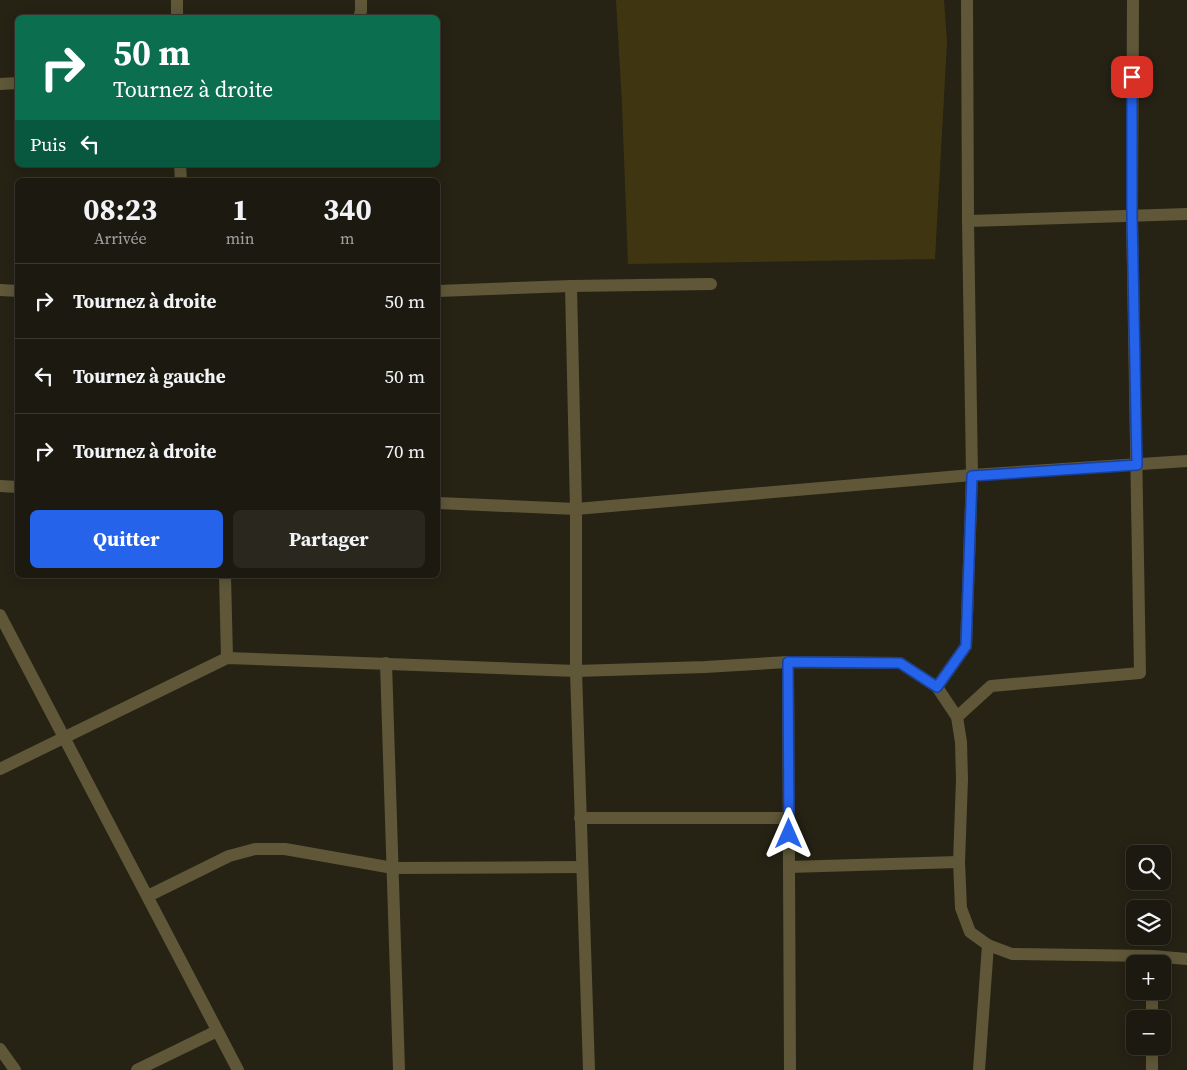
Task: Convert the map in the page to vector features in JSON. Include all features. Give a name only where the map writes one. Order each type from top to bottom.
[{"type":"street","points":[[177,15],[178,0]]},
{"type":"street","points":[[360,15],[362,0]]},
{"type":"street","points":[[937,687],[966,646],[972,476],[968,221],[968,0]]},
{"type":"street","points":[[957,717],[991,686],[1140,673],[1132,216],[1132,0]]},
{"type":"street","points":[[0,84],[15,83]]},
{"type":"street","points":[[968,221],[1187,214]]},
{"type":"street","points":[[440,291],[571,286],[711,284]]},
{"type":"street","points":[[571,286],[576,509],[576,671],[589,1070]]},
{"type":"street","points":[[0,290],[15,291]]},
{"type":"street","points":[[440,503],[576,509],[972,476],[1187,461]]},
{"type":"street","points":[[0,486],[15,487]]},
{"type":"street","points":[[224,578],[227,658]]},
{"type":"street","points":[[0,615],[238,1070]]},
{"type":"street","points":[[0,770],[63,737],[227,658],[576,671],[788,662],[900,663],[937,687],[957,717],[961,742],[962,779],[959,862],[961,908],[970,932],[988,945],[1012,954],[1126,959]]},
{"type":"street","points":[[788,662],[790,1070]]},
{"type":"street","points":[[386,663],[399,1070]]},
{"type":"street","points":[[580,818],[789,818]]},
{"type":"street","points":[[148,896],[229,856],[255,849],[285,848],[393,868],[582,867]]},
{"type":"street","points":[[789,867],[959,862]]},
{"type":"street","points":[[979,1070],[988,945]]},
{"type":"street","points":[[1171,960],[1187,960]]},
{"type":"street","points":[[137,1070],[218,1031]]},
{"type":"street","points":[[0,1049],[15,1070]]},
{"type":"street","points":[[1152,1055],[1152,1070]]},
{"type":"shaded area","points":[[616,0],[944,0],[947,42],[935,259],[628,264]]},
{"type":"route","points":[[789,834],[788,662],[900,663],[937,687],[966,646],[972,476],[1137,465],[1132,216],[1132,77]]}]
